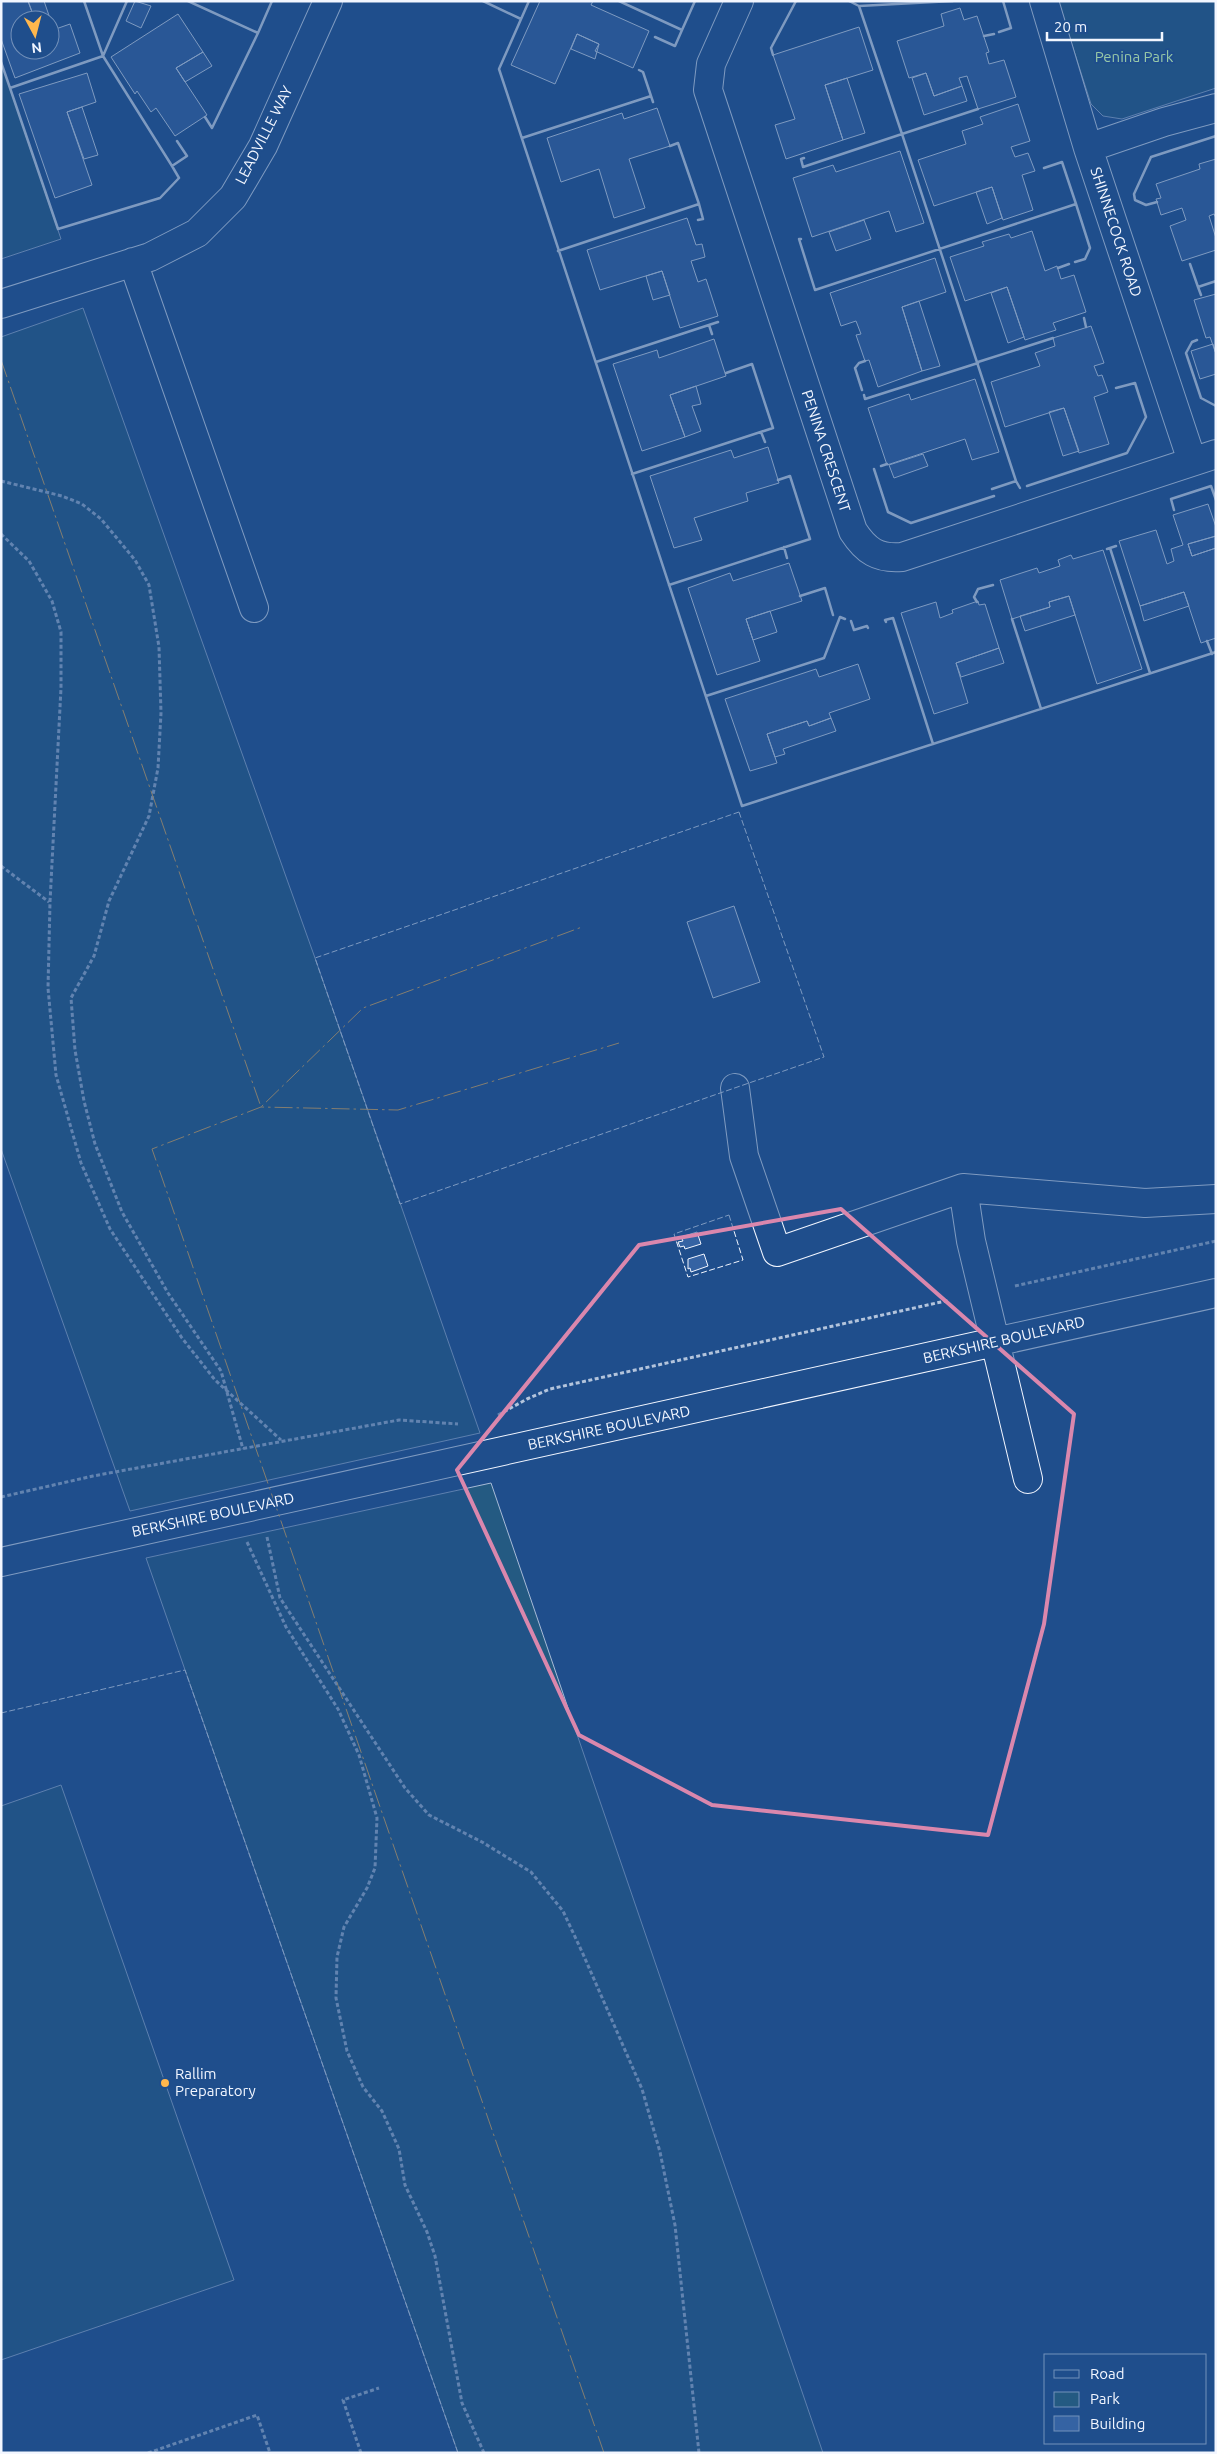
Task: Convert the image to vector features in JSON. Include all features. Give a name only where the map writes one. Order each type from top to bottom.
[{"type":"street","name":"LEADVILLE WAY","points":[[1,304],[150,257],[197,233],[233,197],[263,146],[328,1]]},
{"type":"street","name":"PENINA CRESCENT","points":[[739,1],[711,64],[708,90],[850,522],[862,546],[873,554],[888,559],[902,558],[1204,458]]},
{"type":"street","name":"SHINNECOCK ROAD","points":[[1044,1],[1088,148],[1204,458]]},
{"type":"street","points":[[1088,148],[1164,122],[1216,108]]},
{"type":"street","points":[[133,262],[254,608]]},
{"type":"street","points":[[735,1088],[744,1156],[777,1252],[963,1188],[1144,1203],[1216,1199]]},
{"type":"street","points":[[963,1188],[971,1241],[983,1294],[997,1342],[1028,1479]]},
{"type":"street","name":"BERKSHIRE BOULEVARD","points":[[1,1562],[1216,1293]]},
{"type":"path","points":[[1,481],[62,496],[82,504],[101,519],[134,560],[149,585],[159,647],[161,713],[158,768],[149,816],[109,901],[94,956],[71,998],[75,1050],[84,1101],[95,1144],[122,1212],[168,1293],[221,1371],[243,1449]]},
{"type":"path","points":[[1,534],[29,562],[52,601],[61,632],[61,688],[50,902],[48,988],[56,1075],[80,1163],[110,1229],[182,1338],[215,1380],[281,1441]]},
{"type":"path","points":[[1,866],[50,902]]},
{"type":"path","points":[[495,1416],[527,1398],[550,1389],[1216,1241]]},
{"type":"path","points":[[1,1498],[93,1476],[399,1420],[468,1423]]},
{"type":"path","points":[[265,1530],[280,1598],[405,1788],[429,1815],[482,1842],[531,1872],[563,1911],[642,2089],[660,2152],[675,2225],[699,2453]]},
{"type":"path","points":[[243,1534],[286,1627],[338,1708],[360,1755],[377,1818],[376,1868],[367,1888],[344,1927],[337,1957],[336,1998],[346,2051],[363,2087],[382,2111],[399,2149],[405,2185],[432,2248],[462,2403],[484,2453]]},
{"type":"path","points":[[362,2453],[343,2400],[379,2388]]},
{"type":"path","points":[[148,2453],[257,2415],[270,2453]]},
{"type":"highlighted area","points":[[841,1209],[1074,1414],[1044,1624],[988,1835],[712,1805],[579,1735],[457,1470],[639,1245]]},
{"type":"green space","name":"Penina Park","points":[[1058,1],[1216,1],[1216,88],[1122,119],[1103,116],[1091,104]]},
{"type":"green space","points":[[1,62],[61,239],[1,259]]},
{"type":"green space","points":[[83,308],[315,958],[480,1433],[130,1511],[1,1149],[1,337]]},
{"type":"green space","points":[[491,1483],[823,2453],[458,2453],[146,1558]]},
{"type":"green space","points":[[61,1785],[234,2280],[1,2360],[1,1806]]},
{"type":"building","points":[[1,1],[28,1],[31,10],[10,10],[10,60],[60,60],[60,28],[70,24],[80,53],[15,78],[1,39]]},
{"type":"building","points":[[28,1],[44,1],[47,10],[31,10]]},
{"type":"building","points":[[135,1],[151,6],[141,28],[126,21]]},
{"type":"building","points":[[540,1],[593,1],[591,5],[649,31],[633,68],[595,51],[599,44],[577,34],[555,84],[511,65]]},
{"type":"building","points":[[960,8],[964,20],[977,16],[989,52],[986,53],[989,64],[1004,60],[1016,97],[978,109],[967,76],[959,78],[962,86],[934,96],[926,73],[909,78],[897,41],[944,26],[941,14]]},
{"type":"building","points":[[178,14],[203,52],[176,68],[207,115],[175,136],[156,108],[151,112],[137,91],[135,94],[111,57]]},
{"type":"building","points":[[859,27],[873,70],[825,85],[843,140],[786,159],[775,125],[795,119],[773,55]]},
{"type":"building","points":[[577,34],[599,44],[595,59],[571,49]]},
{"type":"building","points":[[203,52],[212,66],[185,82],[176,68]]},
{"type":"building","points":[[87,73],[96,102],[67,112],[92,185],[55,198],[19,94]]},
{"type":"building","points":[[926,73],[934,96],[962,86],[967,101],[924,115],[912,78]]},
{"type":"building","points":[[847,78],[865,133],[843,140],[825,85]]},
{"type":"building","points":[[1018,104],[1030,141],[1011,147],[1015,157],[1028,153],[1035,171],[1022,175],[1033,210],[1003,220],[992,187],[934,206],[918,160],[966,144],[962,131],[983,124],[980,117]]},
{"type":"building","points":[[82,107],[98,155],[84,159],[67,112]]},
{"type":"building","points":[[657,108],[670,146],[629,159],[645,208],[614,218],[599,169],[561,182],[547,138],[622,113],[624,119]]},
{"type":"building","points":[[900,151],[924,223],[896,232],[889,211],[812,237],[793,178],[833,165],[836,172]]},
{"type":"building","points":[[1216,159],[1216,218],[1214,214],[1209,216],[1216,238],[1216,250],[1182,261],[1170,226],[1186,220],[1182,208],[1161,215],[1156,199],[1161,198],[1156,184],[1200,169],[1199,164]]},
{"type":"building","points":[[992,187],[1002,218],[987,224],[976,192]]},
{"type":"building","points":[[687,218],[696,245],[702,244],[705,257],[691,261],[698,282],[706,279],[718,316],[680,328],[662,271],[600,290],[587,250]]},
{"type":"building","points":[[864,220],[871,239],[836,251],[829,232]]},
{"type":"building","points":[[1032,231],[1045,271],[1057,266],[1061,279],[1074,275],[1086,312],[1053,323],[1056,330],[1025,340],[1007,287],[965,301],[950,257],[984,246],[982,242],[1009,234],[1011,238]]},
{"type":"building","points":[[935,258],[946,292],[902,307],[922,371],[878,387],[869,360],[865,361],[856,335],[861,334],[856,321],[841,326],[830,293]]},
{"type":"building","points":[[662,271],[670,295],[653,300],[646,276]]},
{"type":"building","points":[[1007,287],[1024,337],[1008,343],[991,293]]},
{"type":"building","points":[[1216,294],[1216,354],[1210,337],[1206,338],[1194,300]]},
{"type":"building","points":[[919,301],[940,366],[922,371],[902,307]]},
{"type":"building","points":[[1091,326],[1104,363],[1094,366],[1098,376],[1102,375],[1108,392],[1094,397],[1109,444],[1079,453],[1064,408],[1005,427],[991,382],[1040,366],[1035,353],[1055,346],[1053,338]]},
{"type":"building","points":[[714,339],[726,376],[670,395],[685,437],[642,451],[613,364],[657,350],[659,358]]},
{"type":"building","points":[[1213,344],[1216,354],[1216,374],[1200,379],[1191,351]]},
{"type":"building","points":[[975,379],[999,452],[972,460],[965,439],[887,465],[868,408],[909,394],[911,400]]},
{"type":"building","points":[[696,386],[701,404],[692,406],[701,431],[685,437],[670,395]]},
{"type":"building","points":[[1064,408],[1079,451],[1063,456],[1049,412]]},
{"type":"building","points":[[768,447],[779,483],[746,493],[748,501],[694,518],[702,540],[674,548],[650,476],[731,450],[734,458]]},
{"type":"building","points":[[923,454],[928,466],[894,478],[889,465]]},
{"type":"building","points":[[1208,504],[1216,527],[1216,536],[1188,544],[1192,556],[1216,548],[1216,638],[1201,643],[1184,592],[1140,606],[1119,541],[1156,530],[1167,564],[1174,561],[1171,549],[1183,545],[1173,515]]},
{"type":"building","points":[[1216,536],[1216,548],[1192,556],[1188,544]]},
{"type":"building","points":[[1103,550],[1142,669],[1097,684],[1069,596],[1049,602],[1050,607],[1012,619],[1000,580],[1037,568],[1039,573],[1060,566],[1058,560],[1071,555],[1073,559]]},
{"type":"building","points":[[789,563],[802,601],[746,619],[760,661],[717,675],[688,588],[730,573],[733,581]]},
{"type":"building","points":[[1184,592],[1189,606],[1144,621],[1140,606]]},
{"type":"building","points":[[1069,596],[1075,615],[1025,631],[1020,616],[1050,607],[1049,602]]},
{"type":"building","points":[[978,601],[979,605],[985,604],[999,648],[956,663],[968,703],[934,714],[901,613],[936,602],[940,618],[953,613],[952,610]]},
{"type":"building","points":[[770,611],[777,632],[753,640],[746,619]]},
{"type":"building","points":[[999,648],[1004,663],[961,677],[956,663]]},
{"type":"building","points":[[858,664],[870,699],[829,713],[831,718],[809,726],[807,721],[767,734],[777,763],[750,771],[725,699],[816,669],[819,677]]},
{"type":"building","points":[[831,718],[836,731],[783,749],[785,754],[775,757],[767,734],[807,721],[809,726]]},
{"type":"building","points":[[734,906],[760,982],[713,998],[687,922]]},
{"type":"building","points":[[697,1232],[701,1244],[685,1249],[684,1246],[680,1247],[678,1242],[683,1241],[681,1237]]},
{"type":"building","points":[[704,1254],[708,1266],[691,1272],[690,1268],[688,1269],[688,1259]]},
{"type":"fence","points":[[739,812],[824,1057],[400,1204],[315,958],[739,812]]},
{"type":"fence","points":[[729,1215],[743,1260],[688,1277],[674,1234],[729,1215]]},
{"type":"fence","points":[[1,1713],[185,1670],[458,2453]]},
{"type":"wall","points":[[84,1],[103,56],[10,88],[58,229],[160,198],[179,178],[172,166]]},
{"type":"wall","points":[[127,1],[103,56],[172,166],[187,156],[177,141]]},
{"type":"wall","points":[[188,1],[258,33],[272,1]]},
{"type":"wall","points":[[483,1],[521,19]]},
{"type":"wall","points":[[529,1],[499,69],[742,806],[1216,652]]},
{"type":"wall","points":[[619,1],[682,30],[695,1]]},
{"type":"wall","points":[[773,55],[771,48],[796,1]]},
{"type":"wall","points":[[849,1],[859,6],[953,1]]},
{"type":"wall","points":[[999,32],[1011,28],[1003,1]]},
{"type":"wall","points":[[859,6],[902,134],[978,109]]},
{"type":"wall","points":[[655,37],[675,46],[682,30]]},
{"type":"wall","points":[[205,117],[212,128],[258,33]]},
{"type":"wall","points":[[984,36],[994,34]]},
{"type":"wall","points":[[1,62],[10,88]]},
{"type":"wall","points":[[522,138],[651,96],[643,72],[639,70]]},
{"type":"wall","points":[[651,96],[653,102]]},
{"type":"wall","points":[[804,158],[801,159],[803,167],[902,134],[1016,481],[1020,488]]},
{"type":"wall","points":[[1157,202],[1146,205],[1135,200],[1134,194],[1151,157],[1216,136]]},
{"type":"wall","points":[[558,251],[699,204],[678,143],[670,146]]},
{"type":"wall","points":[[801,239],[799,239],[815,290],[1076,204],[1062,162],[1044,168]]},
{"type":"wall","points":[[698,220],[703,219],[699,204]]},
{"type":"wall","points":[[1075,262],[1085,259],[1090,248],[1076,204]]},
{"type":"wall","points":[[1058,268],[1069,264]]},
{"type":"wall","points":[[1190,264],[1198,287]]},
{"type":"wall","points":[[1201,295],[1198,287],[1216,281]]},
{"type":"wall","points":[[1084,318],[1086,327]]},
{"type":"wall","points":[[596,362],[718,322]]},
{"type":"wall","points":[[709,325],[712,334]]},
{"type":"wall","points":[[978,362],[1053,338]]},
{"type":"wall","points":[[1197,340],[1192,342],[1186,353],[1201,398],[1216,406]]},
{"type":"wall","points":[[862,390],[855,368],[859,363],[865,361]]},
{"type":"wall","points":[[864,395],[865,399],[978,363]]},
{"type":"wall","points":[[632,474],[773,428],[752,364],[726,373]]},
{"type":"wall","points":[[1027,486],[1127,453],[1146,417],[1135,383],[1116,388]]},
{"type":"wall","points":[[761,432],[765,442]]},
{"type":"wall","points":[[881,466],[887,464]]},
{"type":"wall","points":[[874,469],[888,512],[911,523],[994,496]]},
{"type":"wall","points":[[669,585],[810,539],[790,476],[778,480]]},
{"type":"wall","points":[[992,489],[1016,481]]},
{"type":"wall","points":[[1174,510],[1171,499],[1211,486],[1216,500]]},
{"type":"wall","points":[[1107,549],[1116,546]]},
{"type":"wall","points":[[784,547],[787,558]]},
{"type":"wall","points":[[1110,548],[1150,673]]},
{"type":"wall","points":[[977,602],[974,597],[978,589],[993,585]]},
{"type":"wall","points":[[800,596],[825,588],[833,615]]},
{"type":"wall","points":[[706,696],[824,658],[840,617],[845,619]]},
{"type":"wall","points":[[886,622],[885,620],[893,618],[933,744]]},
{"type":"wall","points":[[1012,619],[1041,709]]},
{"type":"wall","points":[[851,621],[854,630],[867,626],[868,628]]},
{"type":"wall","points":[[1207,641],[1212,654]]},
{"type":"power","points":[[1,360],[261,1107],[363,1008],[582,927]]},
{"type":"power","points":[[604,2453],[152,1149],[261,1107],[398,1110],[619,1043]]},
{"type":"place","name":"Rallim Preparatory","points":[[165,2083]]}]
